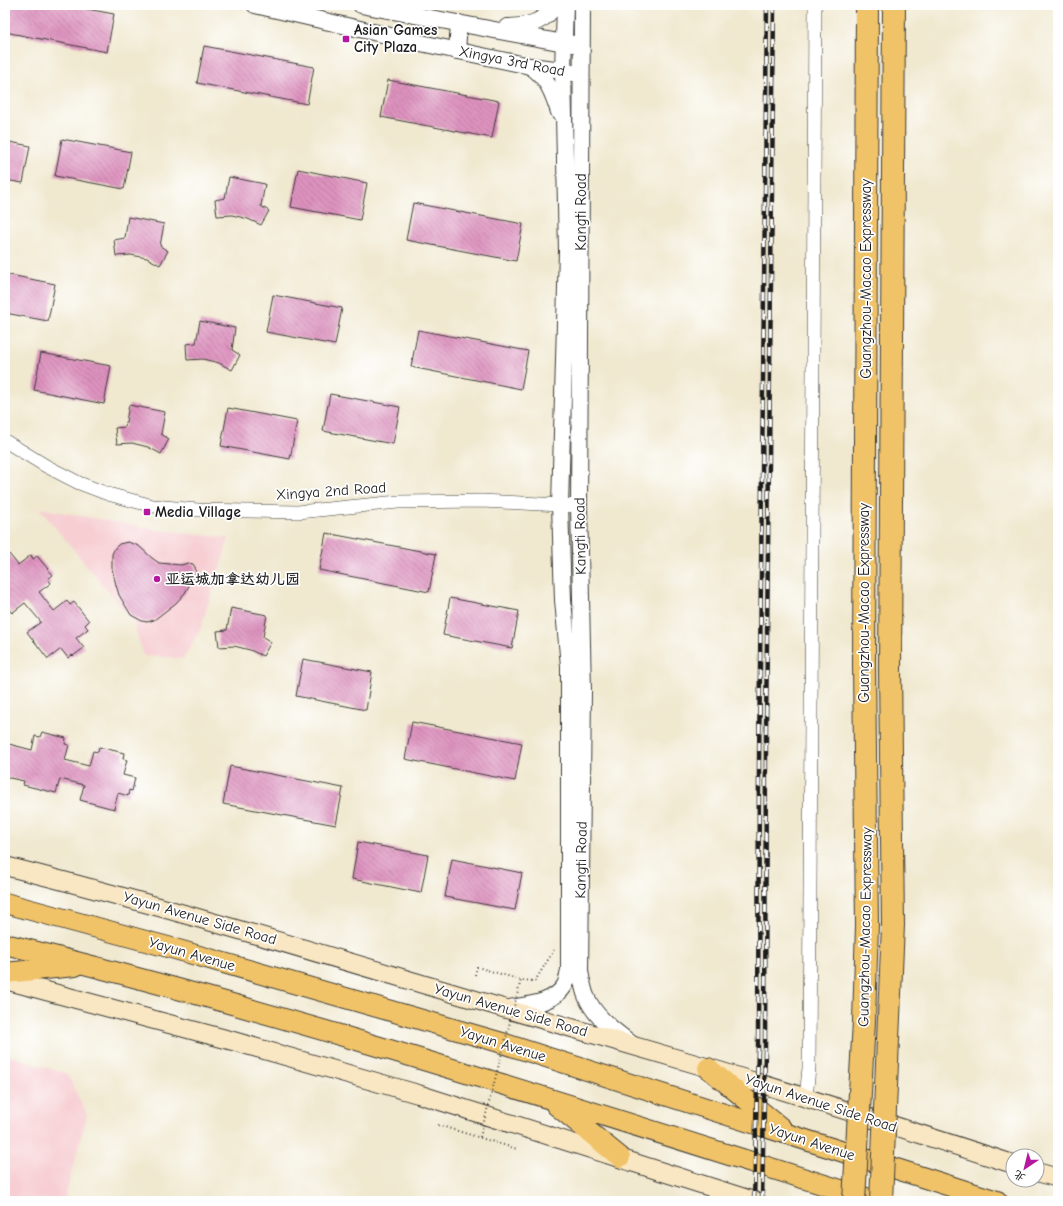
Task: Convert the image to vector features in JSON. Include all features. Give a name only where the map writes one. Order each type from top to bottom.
[{"type":"highway","name":"Guangzhou-Macao Expressway","points":[[854,1201],[868,925],[864,664],[867,5]]},
{"type":"highway","name":"Guangzhou-Macao Expressway","points":[[881,1201],[893,925],[890,669],[894,5]]},
{"type":"main road","name":"Yayun Avenue Side Road","points":[[5,866],[257,934],[504,1009],[708,1068],[1005,1161]]},
{"type":"main road","name":"Yayun Avenue","points":[[5,902],[499,1042],[997,1201]]},
{"type":"main road","points":[[5,944],[87,964],[374,1044],[876,1201]]},
{"type":"main road","points":[[5,973],[87,964]]},
{"type":"main road","points":[[5,980],[233,1041],[418,1094],[754,1201]]},
{"type":"main road","points":[[708,1068],[790,1135]]},
{"type":"main road","points":[[549,1099],[620,1158]]},
{"type":"main road","points":[[1045,1174],[1058,1178]]},
{"type":"street","name":"Xingya 3rd Road","points":[[255,5],[457,51],[530,66],[563,70],[582,76]]},
{"type":"street","name":"Xingya 3rd Road","points":[[361,5],[564,43],[582,45]]},
{"type":"street","points":[[485,28],[516,27],[532,23],[544,18],[555,5]]},
{"type":"street","name":"Kangti Road","points":[[504,1009],[535,1004],[548,999],[556,994],[565,985],[569,970],[569,666],[563,600],[560,505],[567,251],[563,70],[565,5]]},
{"type":"street","name":"Kangti Road","points":[[582,5],[579,506],[583,691],[580,972],[585,995],[592,1008],[607,1025],[634,1046]]},
{"type":"street","points":[[806,1098],[809,1060],[815,5]]},
{"type":"street","points":[[457,51],[459,23]]},
{"type":"street","points":[[530,66],[540,72],[547,82],[564,128]]},
{"type":"street","name":"Xingya 2nd Road","points":[[5,440],[46,466],[79,483],[108,494],[153,506],[198,510],[298,512],[398,502],[482,501],[579,506]]},
{"type":"path","points":[[474,975],[477,967],[521,980],[535,980],[554,950]]},
{"type":"path","points":[[480,1137],[521,980]]},
{"type":"path","points":[[438,1125],[516,1148]]},
{"type":"shaded area","name":"亚运城加拿达幼儿园","points":[[39,508],[158,530],[229,538],[200,630],[183,659],[144,656],[133,621]]},
{"type":"shaded area","points":[[5,1054],[67,1074],[87,1115],[64,1201],[5,1201]]},
{"type":"building","points":[[5,5],[65,5],[114,14],[107,52],[5,32]]},
{"type":"building","points":[[204,46],[314,67],[307,104],[197,83]]},
{"type":"building","points":[[388,80],[499,101],[492,138],[381,117]]},
{"type":"building","points":[[62,139],[131,152],[124,189],[55,176]]},
{"type":"building","points":[[5,141],[30,146],[23,183],[5,180]]},
{"type":"building","points":[[298,169],[367,183],[360,220],[291,207]]},
{"type":"building","points":[[229,177],[265,184],[261,206],[269,211],[261,225],[248,219],[232,215],[217,216],[215,200],[225,198]]},
{"type":"building","points":[[413,203],[523,224],[516,261],[406,240]]},
{"type":"building","points":[[128,217],[164,224],[160,246],[168,251],[160,265],[147,258],[131,255],[116,256],[114,240],[125,238]]},
{"type":"building","points":[[5,274],[55,284],[48,321],[5,313]]},
{"type":"building","points":[[273,295],[342,308],[335,345],[266,332]]},
{"type":"building","points":[[200,321],[235,328],[232,350],[240,355],[232,370],[219,363],[203,359],[187,360],[186,344],[196,343]]},
{"type":"building","points":[[418,330],[528,351],[521,389],[411,367]]},
{"type":"building","points":[[41,353],[111,366],[104,404],[34,390]]},
{"type":"building","points":[[330,394],[400,407],[393,444],[323,431]]},
{"type":"building","points":[[129,405],[165,412],[161,434],[169,439],[161,454],[148,447],[132,443],[117,444],[115,428],[125,427]]},
{"type":"building","points":[[228,408],[297,421],[290,459],[221,446]]},
{"type":"building","points":[[326,533],[436,554],[429,592],[319,570]]},
{"type":"building","points":[[128,542],[139,546],[159,563],[181,565],[188,563],[193,564],[195,567],[196,573],[185,593],[176,603],[154,620],[147,622],[131,615],[119,595],[112,569],[112,554],[115,548],[119,544]]},
{"type":"building","points":[[5,549],[18,565],[31,555],[33,559],[37,556],[53,575],[48,579],[51,583],[39,592],[54,611],[67,601],[70,605],[74,602],[89,621],[85,625],[88,629],[76,638],[84,648],[73,656],[72,655],[68,658],[61,649],[48,659],[27,632],[41,622],[25,603],[12,613],[5,605]]},
{"type":"building","points":[[450,598],[519,611],[512,648],[443,635]]},
{"type":"building","points":[[231,608],[267,615],[263,637],[271,642],[263,656],[250,650],[234,646],[219,647],[217,631],[227,630]]},
{"type":"building","points":[[303,659],[372,672],[366,710],[296,696]]},
{"type":"building","points":[[412,722],[522,743],[515,781],[405,759]]},
{"type":"building","points":[[42,732],[66,738],[65,744],[69,745],[65,760],[89,766],[93,751],[98,752],[99,747],[124,753],[123,759],[127,760],[123,775],[135,778],[132,791],[129,790],[128,796],[118,793],[114,809],[80,800],[84,785],[60,779],[56,793],[23,785],[24,781],[5,777],[5,743],[32,750],[35,736],[40,737]]},
{"type":"building","points":[[230,766],[343,788],[336,825],[223,804]]},
{"type":"building","points":[[358,842],[428,855],[421,893],[352,879]]},
{"type":"building","points":[[452,859],[522,873],[515,910],[445,897]]},
{"type":"railway","points":[[754,1201],[758,1049],[759,763],[767,5]]},
{"type":"railway","points":[[762,1201],[765,1050],[766,729],[774,5]]},
{"type":"place","name":"Asian Games City Plaza","points":[[346,39]]},
{"type":"place","name":"Media Village","points":[[147,512]]},
{"type":"place","name":"亚运城加拿达幼儿园","points":[[157,579]]}]
